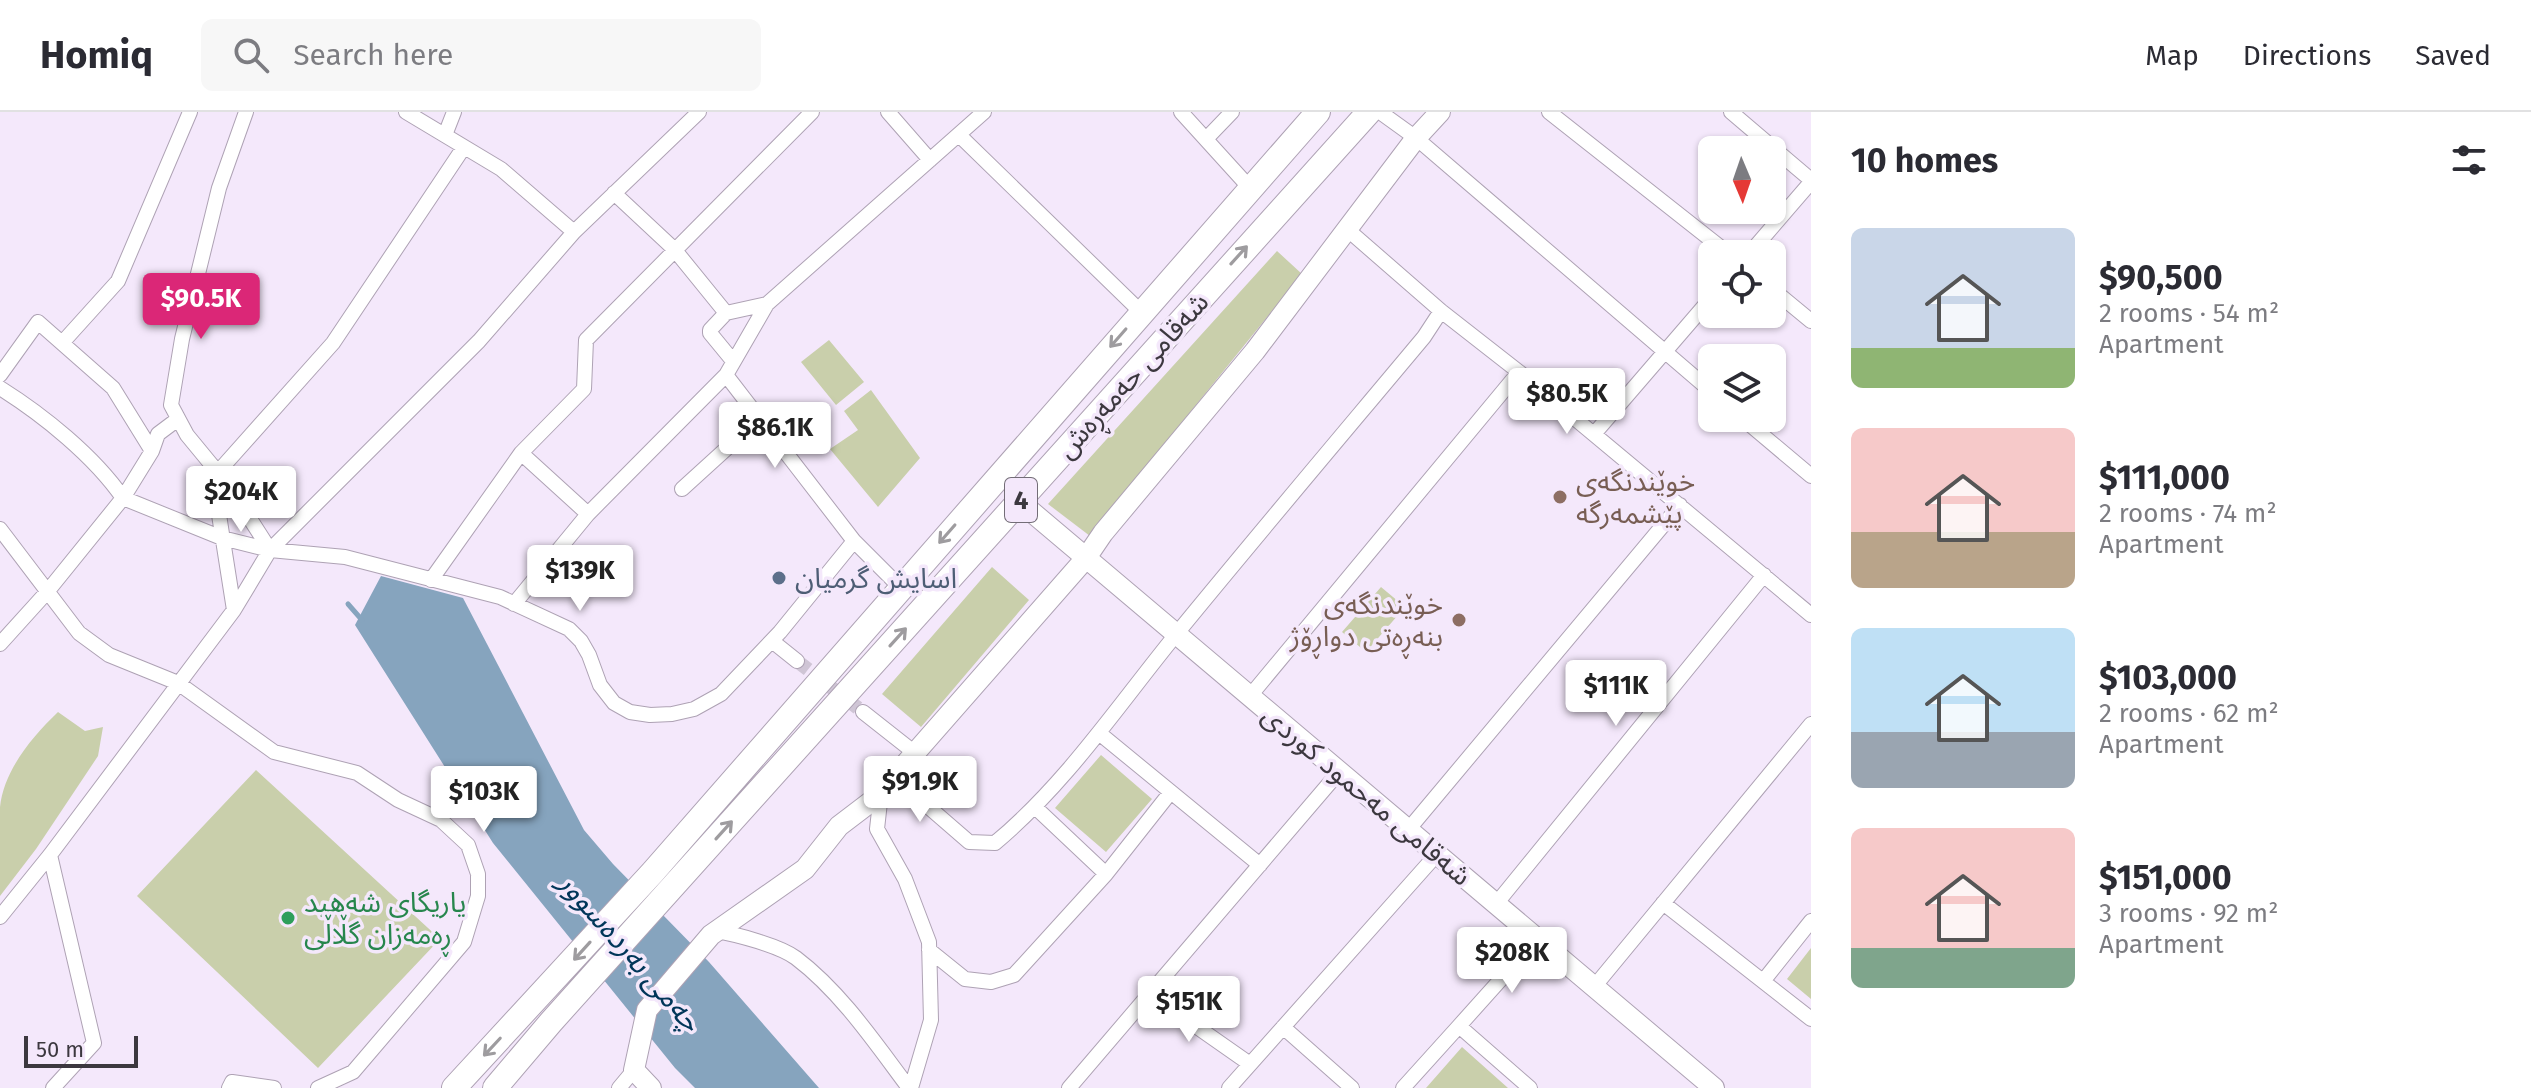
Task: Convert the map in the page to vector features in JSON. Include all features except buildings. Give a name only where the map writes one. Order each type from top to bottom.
[{"type":"highway","name":"شەقامی حەمەڕەش","points":[[454,1088],[653,872],[1318,112]]},
{"type":"highway","name":"شەقامی حەمەڕەش","points":[[495,1088],[1369,112]]},
{"type":"highway","points":[[763,746],[782,766]]},
{"type":"street","points":[[62,343],[118,281],[190,112]]},
{"type":"street","points":[[246,112],[219,188],[182,339],[171,405],[270,550]]},
{"type":"street","points":[[406,112],[501,169],[574,232]]},
{"type":"street","points":[[445,135],[454,112]]},
{"type":"street","points":[[0,917],[234,610],[270,550],[479,341],[574,232],[699,112]]},
{"type":"street","points":[[431,580],[521,453],[584,389],[586,340],[812,112]]},
{"type":"street","points":[[888,112],[930,160]]},
{"type":"street","points":[[514,604],[588,514],[729,368],[767,304],[984,112]]},
{"type":"street","points":[[1181,112],[1250,188]]},
{"type":"street","points":[[1206,139],[1232,112]]},
{"type":"street","points":[[1380,112],[1416,138],[1698,380]]},
{"type":"street","points":[[619,1088],[634,1070],[647,1010],[715,931],[805,869],[839,826],[881,794],[1086,558],[1103,533],[1255,351],[1416,138],[1440,112]]},
{"type":"street","points":[[1549,112],[1711,240]]},
{"type":"street","points":[[1731,112],[1810,176],[1760,240]]},
{"type":"street","points":[[959,135],[1141,312]]},
{"type":"street","points":[[214,468],[333,343],[464,147]]},
{"type":"street","points":[[614,193],[674,249],[726,313]]},
{"type":"street","points":[[1348,230],[1441,311],[1811,615]]},
{"type":"street","points":[[1786,300],[1811,321]]},
{"type":"street","points":[[767,304],[726,313],[710,333],[759,419],[854,541],[900,587]]},
{"type":"street","points":[[894,777],[969,842],[995,843],[1036,808],[1099,733],[1176,634],[1424,337],[1441,311]]},
{"type":"street","points":[[1594,434],[1698,313]]},
{"type":"street","points":[[0,375],[38,322],[113,388],[152,451]]},
{"type":"street","points":[[1250,696],[1519,372]]},
{"type":"street","points":[[0,388],[22,402],[109,477],[123,498],[222,538],[270,550],[345,557],[500,597],[569,629],[589,655],[600,685],[614,703],[630,712],[672,714],[694,709],[721,694],[772,641],[854,541]]},
{"type":"street","points":[[0,644],[47,592],[123,498],[152,451],[158,434],[178,419]]},
{"type":"street","points":[[682,489],[759,419]]},
{"type":"street","points":[[1759,432],[1811,476]]},
{"type":"street","points":[[521,453],[588,514]]},
{"type":"street","points":[[214,468],[234,610]]},
{"type":"street","name":"شەقامی مەحمود کوردی","points":[[1020,502],[1714,1088]]},
{"type":"street","points":[[1408,830],[1680,505]]},
{"type":"street","points":[[0,529],[79,633],[109,655],[178,683],[274,752],[357,773],[398,800],[441,820],[468,845],[478,874],[478,896],[464,942],[353,1072],[318,1088]]},
{"type":"street","points":[[1496,904],[1764,575]]},
{"type":"street","points":[[772,641],[797,661]]},
{"type":"street","points":[[863,712],[915,753]]},
{"type":"street","points":[[1594,987],[1811,724]]},
{"type":"street","points":[[1099,733],[1260,865]]},
{"type":"street","points":[[1069,1088],[1339,772]]},
{"type":"street","points":[[929,950],[965,979],[991,982],[1014,975],[1106,874],[1170,793]]},
{"type":"street","points":[[881,794],[877,829],[905,879],[929,942],[931,1020],[910,1088]]},
{"type":"street","points":[[1036,808],[1106,874]]},
{"type":"street","points":[[1229,1088],[1437,854]]},
{"type":"street","points":[[50,855],[94,1043],[53,1088]]},
{"type":"street","points":[[1663,903],[1811,1019]]},
{"type":"street","points":[[1764,980],[1811,921]]},
{"type":"street","points":[[715,931],[736,934],[795,957],[856,1016],[910,1088]]},
{"type":"street","points":[[1403,1088],[1537,939]]},
{"type":"street","points":[[1150,994],[1250,1064]]},
{"type":"street","points":[[1459,1026],[1530,1088]]},
{"type":"street","points":[[1283,1027],[1352,1088]]},
{"type":"street","points":[[634,1070],[651,1088]]},
{"type":"street","points":[[229,1088],[232,1082],[274,1088]]},
{"type":"green space","points":[[1277,251],[1302,274],[1090,536],[1048,504]]},
{"type":"green space","points":[[829,340],[864,382],[836,405],[801,362]]},
{"type":"green space","points":[[871,390],[920,458],[878,507],[830,449],[858,430],[844,411]]},
{"type":"green space","points":[[992,567],[1029,600],[921,727],[882,694]]},
{"type":"green space","points":[[1381,587],[1405,607],[1366,652],[1342,632]]},
{"type":"green space","points":[[58,712],[85,731],[103,727],[98,756],[36,849],[0,896],[0,807],[7,780],[21,755]]},
{"type":"green space","points":[[1101,755],[1152,799],[1106,852],[1055,808]]},
{"type":"green space","name":"یاریگای شەهید ڕەمەزان گڵاڵی","points":[[256,770],[440,939],[318,1068],[137,896]]},
{"type":"green space","points":[[1811,948],[1811,999],[1787,979]]},
{"type":"green space","points":[[1462,1047],[1508,1088],[1426,1088]]},
{"type":"water","points":[[381,576],[463,598],[584,830],[709,962],[819,1088],[695,1088],[675,1068],[493,843],[355,625]]},
{"type":"waterway","name":"چەمی بەردەسوور","points":[[348,604],[362,620]]},
{"type":"tunnel","points":[[797,661],[863,712]]},
{"type":"place","name":"خوێندنگەی پێشمەرگە","points":[[1560,497]]},
{"type":"place","name":"اسايش گرميان","points":[[779,578]]},
{"type":"place","name":"خوێندنگەی بنەڕەتی دواڕۆژ","points":[[1459,620]]},
{"type":"place","name":"یاریگای شەهید ڕەمەزان گڵاڵی","points":[[288,918]]}]
